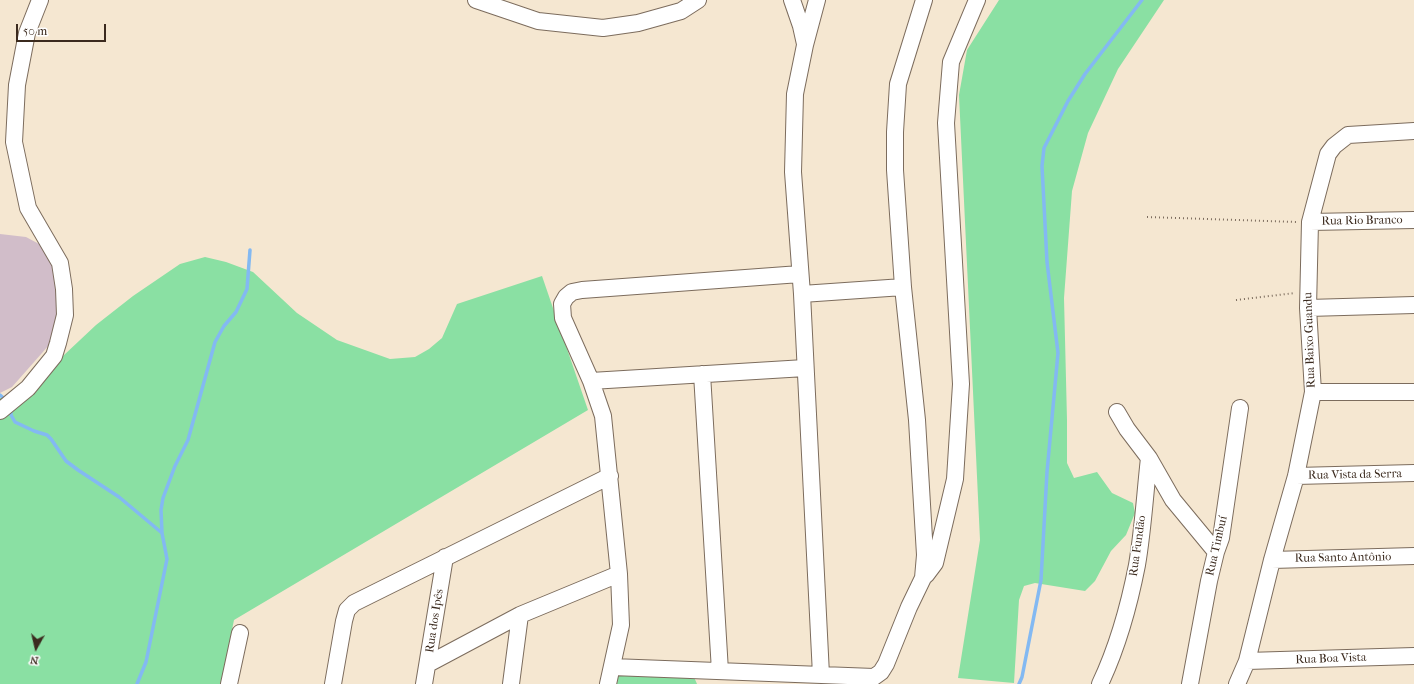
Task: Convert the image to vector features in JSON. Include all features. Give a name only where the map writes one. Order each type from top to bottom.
[{"type":"street","points":[[0,411],[28,388],[54,356],[65,315],[64,289],[60,263],[28,208],[14,142],[17,85],[27,33],[40,0]]},
{"type":"street","points":[[476,0],[538,21],[603,28],[638,23],[681,11],[698,0]]},
{"type":"street","points":[[792,0],[801,26],[805,46]]},
{"type":"street","points":[[817,0],[805,46],[795,94],[793,172],[802,294],[804,368],[821,675]]},
{"type":"street","points":[[923,578],[925,555],[917,420],[903,287],[895,170],[895,132],[898,84],[924,0]]},
{"type":"street","points":[[612,667],[699,669],[874,677],[881,672],[891,654],[909,607],[923,578],[935,563],[955,479],[961,384],[946,123],[951,62],[977,0]]},
{"type":"street","name":"Rua Baixo Guandu","points":[[1237,684],[1247,661],[1272,560],[1296,476],[1313,392],[1308,308],[1310,222],[1328,154],[1348,135],[1414,132]]},
{"type":"street","name":"Rua Rio Branco","points":[[1310,222],[1414,220]]},
{"type":"street","points":[[608,684],[621,625],[619,574],[603,416],[591,381],[564,318],[562,304],[572,292],[582,290],[800,274]]},
{"type":"street","points":[[802,294],[903,287]]},
{"type":"street","points":[[1308,308],[1414,305]]},
{"type":"street","points":[[591,381],[804,368]]},
{"type":"street","points":[[702,374],[720,671]]},
{"type":"street","points":[[1313,392],[1414,392]]},
{"type":"street","name":"Rua Timbuí","points":[[1190,684],[1216,552],[1221,538],[1240,408]]},
{"type":"street","points":[[1117,412],[1127,429],[1149,458],[1173,500],[1216,552]]},
{"type":"street","name":"Rua Fundão","points":[[1100,684],[1111,659],[1126,617],[1137,563],[1149,458]]},
{"type":"street","name":"Rua Vista da Serra","points":[[1296,476],[1414,473]]},
{"type":"street","points":[[332,684],[344,621],[347,610],[354,603],[610,476]]},
{"type":"street","name":"Rua Santo Antônio","points":[[1272,560],[1414,556]]},
{"type":"street","name":"Rua dos Ipês","points":[[424,684],[445,557]]},
{"type":"street","points":[[428,664],[520,615],[619,574]]},
{"type":"street","points":[[511,684],[520,615]]},
{"type":"street","points":[[229,684],[240,633]]},
{"type":"street","name":"Rua Boa Vista","points":[[1247,661],[1414,656]]},
{"type":"street","points":[[699,669],[706,684]]},
{"type":"path","points":[[1147,218],[1310,222]]},
{"type":"path","points":[[1236,300],[1308,292]]},
{"type":"shaded area","points":[[0,234],[26,237],[46,249],[52,256],[60,288],[57,336],[12,387],[0,393]]},
{"type":"green space","points":[[999,0],[1164,0],[1118,69],[1088,133],[1072,191],[1064,298],[1067,463],[1074,478],[1097,472],[1112,493],[1133,503],[1135,513],[1126,535],[1111,551],[1095,581],[1085,591],[1035,583],[1024,586],[1019,600],[1014,683],[958,678],[980,540],[959,95],[967,50]]},
{"type":"green space","points":[[205,257],[226,262],[253,272],[297,313],[337,340],[390,359],[415,357],[429,349],[442,338],[457,304],[542,276],[588,410],[234,620],[221,684],[0,684],[0,398],[10,396],[31,386],[96,325],[133,296],[180,264]]},
{"type":"green space","points":[[618,675],[694,677],[697,684],[617,684]]},
{"type":"waterway","points":[[1019,684],[1022,677],[1041,580],[1047,472],[1058,353],[1047,262],[1042,166],[1044,148],[1068,101],[1085,74],[1142,0]]},
{"type":"waterway","points":[[137,684],[146,662],[167,559],[162,533],[161,510],[163,498],[175,466],[188,440],[215,342],[224,326],[236,312],[247,289],[250,250]]},
{"type":"waterway","points":[[0,395],[7,401]]},
{"type":"waterway","points":[[11,409],[11,415],[15,422],[47,435],[66,461],[119,497],[162,533]]}]
